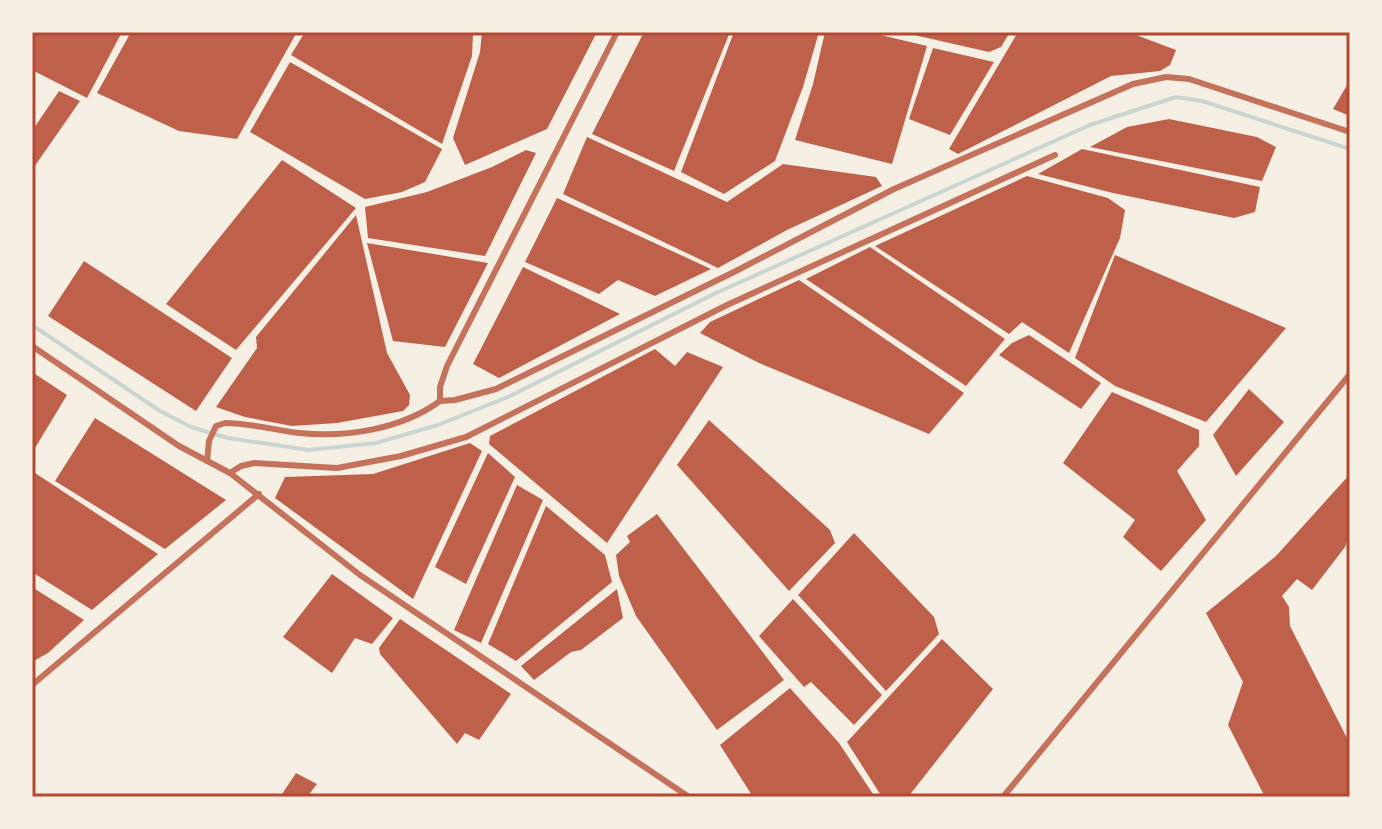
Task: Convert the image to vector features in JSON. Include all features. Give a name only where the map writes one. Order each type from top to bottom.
[{"type":"street","points":[[440,401],[440,387],[447,366],[617,32]]},
{"type":"street","points":[[207,461],[209,441],[216,426],[225,423],[302,434],[346,433],[382,427],[423,414],[440,401],[496,389],[894,189],[1133,84],[1166,77],[1189,79],[1350,132]]},
{"type":"street","points":[[230,473],[254,463],[337,468],[401,456],[466,437],[727,305],[1055,155]]},
{"type":"street","points":[[32,346],[179,446],[230,473],[360,575],[689,797]]},
{"type":"street","points":[[1003,797],[1350,374]]},
{"type":"street","points":[[32,685],[259,494]]},
{"type":"building","points":[[32,32],[122,32],[87,98],[32,70]]},
{"type":"building","points":[[131,32],[297,32],[237,139],[179,131],[97,93]]},
{"type":"building","points":[[305,32],[473,33],[472,56],[442,144],[291,55]]},
{"type":"building","points":[[482,32],[597,32],[547,129],[465,165],[453,138],[480,52]]},
{"type":"building","points":[[644,32],[730,32],[674,171],[592,134]]},
{"type":"building","points":[[734,32],[819,32],[803,87],[775,161],[724,194],[681,172]]},
{"type":"building","points":[[825,32],[868,32],[927,46],[892,164],[795,140]]},
{"type":"building","points":[[901,32],[1010,32],[1001,47],[989,52]]},
{"type":"building","points":[[1018,32],[1128,32],[1176,50],[1170,65],[1160,71],[1111,76],[958,154],[949,149]]},
{"type":"building","points":[[933,48],[994,62],[950,135],[909,119]]},
{"type":"building","points":[[290,62],[442,149],[425,182],[402,192],[365,199],[250,132]]},
{"type":"building","points":[[1350,80],[1350,116],[1333,109]]},
{"type":"building","points":[[59,91],[80,101],[32,170],[32,131]]},
{"type":"building","points":[[1169,119],[1257,137],[1276,147],[1262,181],[1090,147],[1127,127]]},
{"type":"building","points":[[587,137],[727,202],[783,164],[876,177],[882,186],[787,230],[718,268],[563,194]]},
{"type":"building","points":[[1082,149],[1260,187],[1255,212],[1234,218],[1038,174]]},
{"type":"building","points":[[526,150],[536,153],[485,256],[368,238],[365,207],[427,192]]},
{"type":"building","points":[[282,160],[356,208],[236,350],[166,304]]},
{"type":"building","points":[[1027,176],[1108,198],[1125,210],[1120,238],[1069,353],[1022,322],[1009,334],[875,246]]},
{"type":"building","points":[[557,198],[711,269],[655,296],[618,280],[599,294],[525,262]]},
{"type":"building","points":[[356,215],[387,353],[410,395],[409,405],[403,411],[337,423],[292,426],[245,417],[216,407],[257,348],[256,337]]},
{"type":"building","points":[[367,243],[488,263],[445,347],[393,341]]},
{"type":"building","points":[[870,247],[1005,339],[966,386],[806,279]]},
{"type":"building","points":[[1115,255],[1286,328],[1206,422],[1115,386],[1075,358]]},
{"type":"building","points":[[84,261],[232,358],[196,411],[48,316]]},
{"type":"building","points":[[523,267],[620,314],[499,378],[473,364]]},
{"type":"building","points":[[799,280],[964,393],[929,434],[759,363],[700,333],[710,322]]},
{"type":"building","points":[[1029,335],[1101,383],[1081,409],[999,355],[1012,343]]},
{"type":"building","points":[[655,349],[675,366],[687,352],[723,367],[607,543],[489,444],[490,436]]},
{"type":"building","points":[[32,372],[67,395],[32,453]]},
{"type":"building","points":[[1249,389],[1284,422],[1236,476],[1213,435]]},
{"type":"building","points":[[1112,392],[1199,430],[1199,446],[1177,471],[1206,520],[1161,571],[1123,537],[1135,520],[1063,463]]},
{"type":"building","points":[[95,418],[226,500],[165,549],[55,481]]},
{"type":"building","points":[[709,420],[830,530],[835,543],[789,591],[677,465]]},
{"type":"building","points":[[470,443],[482,451],[413,599],[275,498],[285,477],[373,474]]},
{"type":"building","points":[[488,453],[515,477],[466,584],[435,567]]},
{"type":"building","points":[[32,471],[158,554],[92,610],[32,572]]},
{"type":"building","points":[[1350,474],[1350,535],[1345,547],[1312,590],[1297,579],[1282,596],[1289,607],[1290,626],[1350,744],[1350,797],[1265,797],[1228,725],[1243,682],[1206,613],[1276,556]]},
{"type":"building","points":[[517,485],[543,500],[481,643],[454,630]]},
{"type":"building","points":[[546,506],[605,555],[612,582],[516,661],[488,644]]},
{"type":"building","points":[[657,514],[784,680],[717,730],[636,616],[619,576],[616,555],[630,542],[627,536]]},
{"type":"building","points":[[854,533],[934,617],[939,634],[886,691],[798,595]]},
{"type":"building","points":[[332,574],[393,618],[372,644],[355,638],[332,673],[283,637]]},
{"type":"building","points":[[32,587],[84,620],[48,653],[32,662]]},
{"type":"building","points":[[617,589],[623,618],[534,680],[521,666]]},
{"type":"building","points":[[793,599],[882,695],[854,725],[811,682],[804,687],[759,636]]},
{"type":"building","points":[[400,619],[511,694],[479,740],[465,733],[457,744],[380,654],[379,648]]},
{"type":"building","points":[[942,639],[993,689],[908,797],[882,797],[847,742]]},
{"type":"building","points":[[790,688],[839,743],[875,797],[753,797],[720,745]]},
{"type":"building","points":[[296,773],[317,784],[307,797],[280,797]]},
{"type":"waterway","points":[[32,325],[160,411],[191,427],[228,438],[309,450],[376,443],[438,425],[508,397],[716,293],[1090,125],[1176,97],[1202,101],[1350,149]]}]
